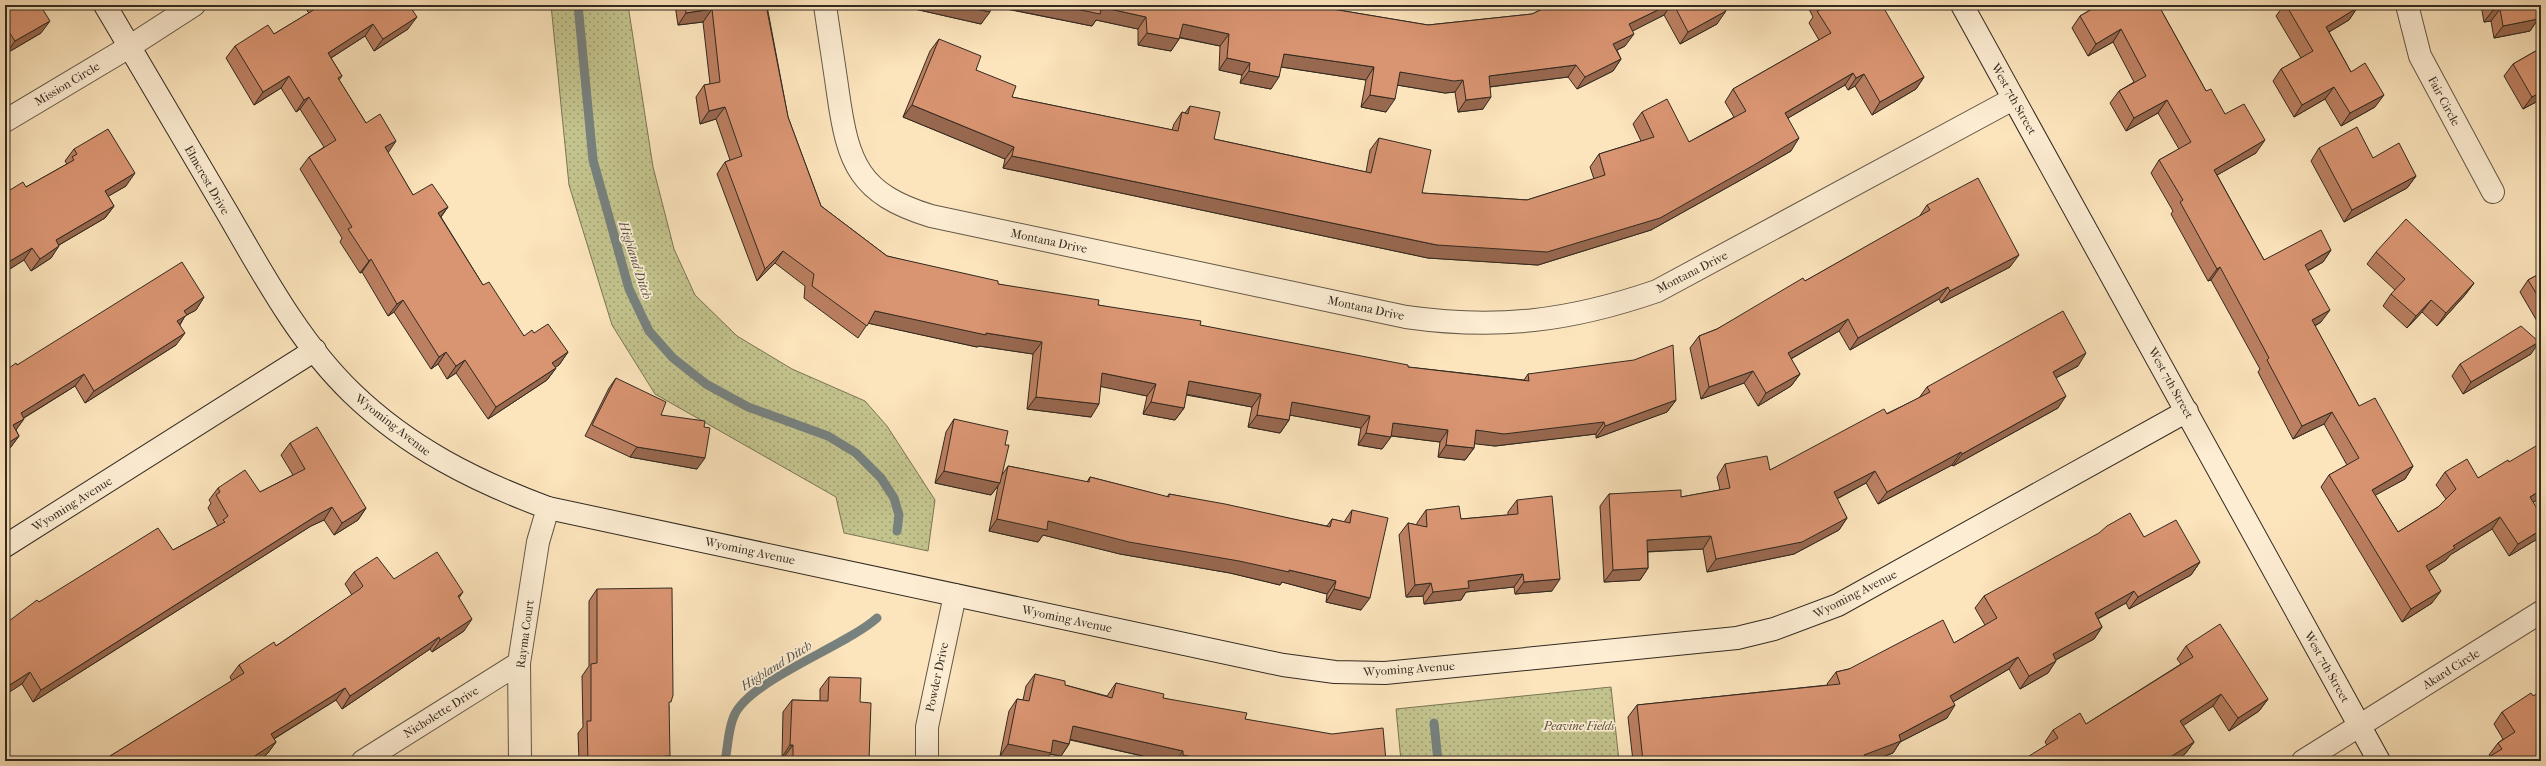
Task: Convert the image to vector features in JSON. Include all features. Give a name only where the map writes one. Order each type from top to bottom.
[{"type":"street","name":"Elmcrest Drive","points":[[105,5],[278,299],[315,350]]},
{"type":"street","name":"Mission Circle","points":[[5,121],[130,47],[194,5]]},
{"type":"street","name":"Montana Drive","points":[[825,5],[843,128],[848,151],[860,172],[880,193],[902,207],[931,216],[1406,317],[1445,322],[1531,322],[1618,304],[1657,291],[2013,98]]},
{"type":"street","name":"West 7th Street","points":[[1962,5],[2379,761]]},
{"type":"street","name":"Fair Circle","points":[[2407,5],[2420,56],[2493,192]]},
{"type":"street","name":"Wyoming Avenue","points":[[5,546],[315,350],[353,394],[413,442],[475,480],[548,508],[1283,665],[1335,672],[1385,673],[1737,638],[1774,629],[1838,605],[2187,411]]},
{"type":"street","name":"Rayma Court","points":[[520,761],[519,663],[538,542],[548,508]]},
{"type":"street","name":"Powder Drive","points":[[927,761],[927,727],[955,594]]},
{"type":"street","name":"Akard Circle","points":[[2303,761],[2541,612]]},
{"type":"street","name":"Nicholette Drive","points":[[363,761],[519,663]]},
{"type":"green space","points":[[551,5],[628,5],[653,167],[674,249],[695,295],[737,336],[792,369],[865,401],[887,426],[935,500],[928,551],[844,533],[836,497],[655,394],[612,325],[569,185]]},
{"type":"green space","name":"Peavine Fields","points":[[1611,687],[1619,761],[1401,761],[1396,709]]},
{"type":"building","points":[[5,5],[40,5],[50,21],[15,41],[9,32],[5,35]]},
{"type":"building","points":[[320,5],[409,5],[417,17],[383,39],[373,24],[328,53],[342,76],[338,78],[366,123],[380,114],[396,141],[385,147],[413,195],[432,184],[448,207],[438,213],[483,285],[489,282],[524,336],[532,330],[534,333],[548,324],[568,352],[552,363],[556,368],[496,407],[465,360],[456,366],[446,352],[439,357],[403,300],[397,304],[371,259],[369,261],[348,229],[352,227],[309,157],[336,140],[309,97],[304,100],[289,76],[263,92],[235,46],[268,25],[274,34]]},
{"type":"building","points":[[685,5],[766,5],[788,117],[821,206],[887,256],[998,281],[998,284],[1099,300],[1098,305],[1201,321],[1200,325],[1408,365],[1408,367],[1529,381],[1528,374],[1634,360],[1673,345],[1676,400],[1605,426],[1604,422],[1504,434],[1476,430],[1474,448],[1446,445],[1448,430],[1393,423],[1391,437],[1366,433],[1370,416],[1292,402],[1289,420],[1257,415],[1261,394],[1189,381],[1184,408],[1151,402],[1156,384],[1102,373],[1099,404],[1036,397],[1042,342],[986,333],[986,335],[875,311],[867,326],[812,286],[814,274],[783,251],[765,269],[725,162],[742,156],[725,107],[709,111],[704,85],[720,82],[712,9],[686,13]]},
{"type":"building","points":[[959,5],[991,5],[990,12]]},
{"type":"building","points":[[1057,5],[1327,5],[1326,8],[1428,25],[1532,14],[1551,5],[1668,5],[1629,24],[1634,34],[1613,44],[1621,59],[1585,77],[1576,65],[1489,76],[1491,97],[1466,100],[1463,80],[1454,81],[1400,72],[1395,99],[1370,95],[1374,67],[1284,54],[1279,77],[1249,71],[1250,63],[1227,58],[1229,34],[1183,24],[1179,39],[1147,33],[1146,17],[1101,7],[1100,14]]},
{"type":"building","points":[[1674,5],[1722,5],[1726,11],[1688,32]]},
{"type":"building","points":[[1822,5],[1866,5],[1867,7],[1871,5],[1882,5],[1924,77],[1880,102],[1864,74],[1856,78],[1853,73],[1785,113],[1799,138],[1754,165],[1660,218],[1547,252],[1437,245],[1012,156],[1014,147],[912,105],[939,39],[981,56],[976,70],[1016,86],[1012,97],[1178,131],[1182,112],[1188,114],[1190,106],[1220,112],[1214,139],[1371,173],[1379,138],[1431,150],[1422,193],[1527,200],[1605,175],[1599,154],[1654,137],[1642,112],[1667,99],[1689,142],[1746,111],[1733,89],[1831,33],[1817,11],[1824,8]]},
{"type":"building","points":[[2099,5],[2162,5],[2160,8],[2206,91],[2211,89],[2225,114],[2244,104],[2265,140],[2214,170],[2264,260],[2321,230],[2331,250],[2305,265],[2330,310],[2312,320],[2359,406],[2375,398],[2413,466],[2372,490],[2398,532],[2438,507],[2456,489],[2445,472],[2467,459],[2478,478],[2541,443],[2541,490],[2530,497],[2541,515],[2541,530],[2518,544],[2500,517],[2453,546],[2455,548],[2426,566],[2441,591],[2411,609],[2329,475],[2359,458],[2332,412],[2302,426],[2267,360],[2269,358],[2220,267],[2217,269],[2180,202],[2183,200],[2159,160],[2191,142],[2167,100],[2134,118],[2119,91],[2146,76],[2121,29],[2096,44],[2080,16]]},
{"type":"building","points":[[2286,5],[2355,5],[2357,8],[2326,27],[2351,72],[2365,63],[2384,95],[2350,113],[2334,87],[2302,105],[2281,69],[2313,51]]},
{"type":"building","points":[[2492,5],[2536,5],[2538,19],[2503,26],[2500,9],[2493,10]]},
{"type":"building","points":[[2541,48],[2541,92],[2532,97],[2513,64]]},
{"type":"building","points":[[2357,127],[2373,158],[2399,143],[2416,176],[2352,210],[2319,148]]},
{"type":"building","points":[[108,129],[135,173],[105,191],[114,206],[56,240],[59,246],[40,259],[32,248],[5,264],[5,193],[23,182],[26,187],[74,160],[72,157],[77,154],[74,149]]},
{"type":"building","points":[[1978,178],[2019,255],[1950,291],[1948,287],[1858,338],[1848,319],[1788,353],[1800,374],[1766,393],[1753,371],[1709,387],[1699,336],[1717,329],[1803,278],[1805,281],[1930,210],[1927,205]]},
{"type":"building","points":[[2406,219],[2474,283],[2446,313],[2431,300],[2416,316],[2391,294],[2405,279],[2376,252]]},
{"type":"building","points":[[182,262],[204,297],[184,311],[187,315],[177,321],[185,333],[94,391],[84,374],[21,413],[24,419],[13,425],[19,436],[5,445],[5,371]]},
{"type":"building","points":[[2541,273],[2541,301],[2528,280]]},
{"type":"building","points":[[2063,311],[2086,353],[2053,372],[2066,396],[1962,454],[1961,452],[1887,492],[1875,471],[1834,492],[1847,518],[1802,542],[1716,559],[1711,536],[1647,540],[1648,568],[1613,570],[1609,494],[1681,490],[1681,497],[1730,488],[1725,464],[1767,456],[1770,470],[1884,409],[1887,414],[1930,392],[1927,387]]},
{"type":"building","points":[[2521,326],[2539,342],[2471,382],[2460,364]]},
{"type":"building","points":[[616,378],[666,402],[661,415],[705,421],[704,427],[710,428],[705,458],[637,447],[592,425]]},
{"type":"building","points":[[954,419],[1008,431],[1005,445],[1009,445],[1000,483],[944,471]]},
{"type":"building","points":[[317,427],[366,508],[342,523],[332,507],[319,514],[41,690],[30,672],[5,688],[5,624],[37,600],[39,602],[158,528],[173,550],[225,522],[223,520],[228,516],[216,495],[220,492],[218,488],[245,470],[260,492],[305,469],[290,443]]},
{"type":"building","points":[[1008,466],[1089,482],[1090,477],[1169,497],[1169,494],[1225,504],[1330,527],[1332,519],[1350,523],[1352,510],[1388,518],[1370,598],[1334,589],[1336,581],[1289,570],[1289,572],[1239,561],[1129,542],[1048,521],[1047,530],[997,519]]},
{"type":"building","points":[[1552,496],[1560,579],[1524,582],[1523,574],[1468,581],[1469,588],[1433,592],[1431,583],[1415,585],[1408,523],[1427,527],[1426,510],[1459,506],[1461,519],[1518,514],[1517,500]]},
{"type":"building","points":[[2130,513],[2144,537],[2176,520],[2200,562],[2138,597],[2134,591],[2095,613],[2102,627],[2053,654],[2056,661],[2029,676],[2018,657],[1950,696],[1955,705],[1899,735],[1901,741],[1864,755],[1866,761],[1643,761],[1637,705],[1840,684],[1836,672],[1849,669],[1943,620],[1954,643],[1997,618],[1984,596],[2099,533],[2107,526]]},
{"type":"building","points":[[437,552],[463,592],[458,596],[472,619],[440,640],[439,637],[350,696],[345,688],[271,734],[276,742],[247,761],[102,761],[244,673],[239,665],[274,642],[276,646],[360,589],[363,586],[354,572],[377,557],[394,579]]},
{"type":"building","points":[[672,588],[673,695],[671,702],[669,702],[670,756],[665,756],[665,761],[588,761],[587,721],[591,721],[591,664],[597,663],[597,589]]},
{"type":"building","points":[[2220,624],[2268,699],[2238,718],[2221,694],[2180,721],[2194,742],[2164,761],[2021,761],[2058,738],[2053,730],[2080,713],[2086,724],[2193,657],[2186,646]]},
{"type":"building","points":[[1035,674],[1065,681],[1065,685],[1112,698],[1116,683],[1164,694],[1163,698],[1247,713],[1245,719],[1332,734],[1383,728],[1386,761],[1214,761],[1183,755],[1183,751],[1073,726],[1069,744],[1053,740],[1051,753],[1008,744],[1017,699],[1029,701]]},
{"type":"building","points":[[829,677],[861,678],[860,702],[871,703],[869,761],[793,761],[793,745],[790,745],[792,700],[828,701]]},
{"type":"building","points":[[2541,691],[2541,761],[2488,761],[2487,758],[2502,749],[2498,743],[2515,732],[2502,712],[2531,693],[2533,696]]},
{"type":"building","points":[[2005,758],[2007,761],[1999,761]]},
{"type":"waterway","name":"Highland Ditch","points":[[578,5],[593,160],[629,289],[649,331],[673,358],[706,384],[748,407],[828,436],[856,453],[881,478],[894,498],[899,515],[897,531]]},
{"type":"waterway","name":"Highland Ditch","points":[[725,761],[732,721],[743,703],[758,690],[777,677],[863,629],[877,618]]},
{"type":"waterway","points":[[1434,723],[1438,761]]}]
